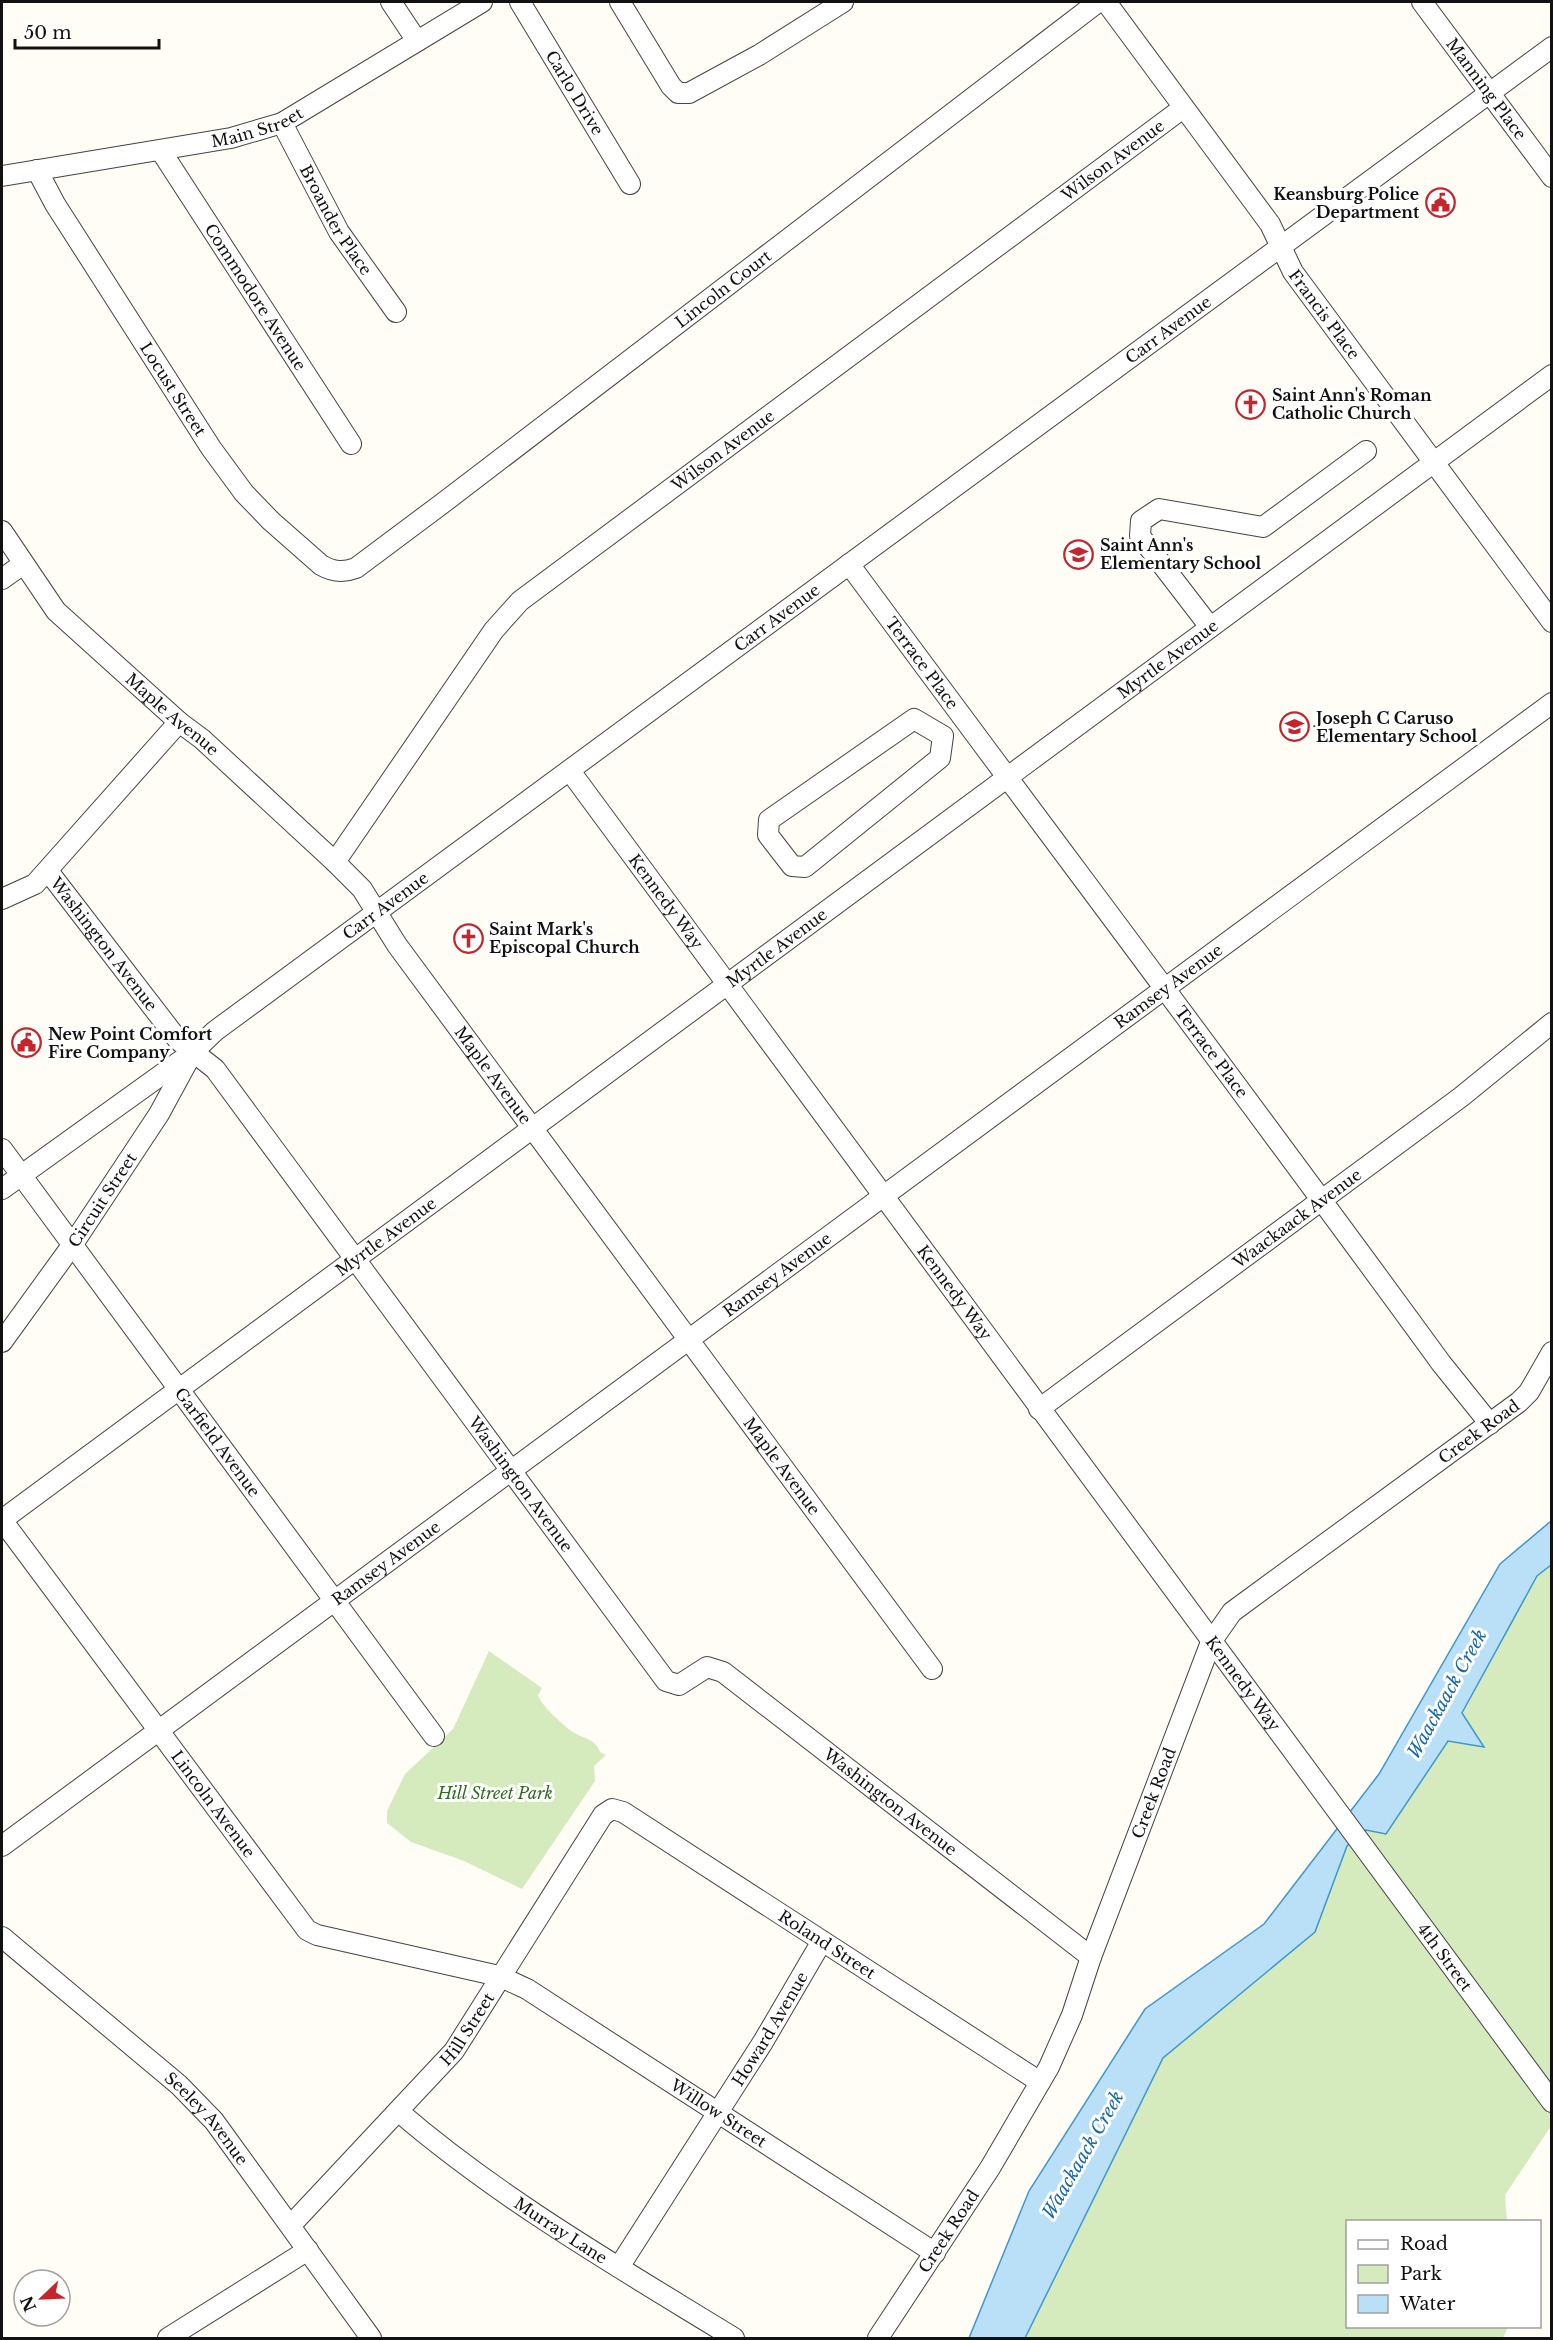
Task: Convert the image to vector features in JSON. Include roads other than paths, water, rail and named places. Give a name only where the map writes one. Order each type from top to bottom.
[{"type":"street","points":[[391,2],[417,41]]},
{"type":"street","name":"Main Street","points":[[2,176],[231,138],[282,123],[482,2]]},
{"type":"street","name":"Carlo Drive","points":[[520,2],[630,184]]},
{"type":"street","points":[[620,2],[678,93],[689,93],[723,75],[843,2]]},
{"type":"street","name":"Lincoln Court","points":[[346,572],[357,568],[452,496],[1098,2]]},
{"type":"street","name":"Francis Place","points":[[1106,2],[1270,224],[1293,272],[1551,622]]},
{"type":"street","name":"Manning Place","points":[[1422,2],[1551,177]]},
{"type":"street","name":"Carr Avenue","points":[[2,1189],[193,1052],[215,1031],[377,914],[1551,46]]},
{"type":"street","name":"Wilson Avenue","points":[[335,862],[494,630],[520,601],[1183,108]]},
{"type":"street","name":"Broander Place","points":[[282,123],[339,231],[396,312]]},
{"type":"street","name":"Commodore Avenue","points":[[161,151],[351,444]]},
{"type":"street","name":"Locust Street","points":[[37,170],[55,204],[192,418],[244,493],[271,521],[321,565],[329,570],[346,572]]},
{"type":"street","name":"Myrtle Avenue","points":[[2,1520],[1551,375]]},
{"type":"street","points":[[1210,627],[1140,536],[1141,522],[1159,509],[1263,527],[1366,451]]},
{"type":"street","name":"Maple Avenue","points":[[2,531],[23,564],[64,619],[179,722],[219,754],[362,889],[377,914],[532,1127],[932,1669]]},
{"type":"street","points":[[2,579],[23,564]]},
{"type":"street","name":"Terrace Place","points":[[849,564],[1006,777],[1166,987],[1442,1364],[1490,1424]]},
{"type":"street","name":"Ramsey Avenue","points":[[2,1846],[1551,703]]},
{"type":"street","points":[[943,736],[914,719],[770,820],[768,835],[792,866],[805,867],[940,758],[943,736],[965,720]]},
{"type":"street","points":[[2,899],[35,884],[48,871],[179,722]]},
{"type":"street","name":"Kennedy Way","points":[[570,771],[1338,1814]]},
{"type":"street","name":"Washington Avenue","points":[[48,871],[178,1040],[215,1068],[666,1681],[679,1685],[707,1667],[723,1672],[1091,1957]]},
{"type":"street","name":"Waackaack Avenue","points":[[1039,1409],[1461,1097],[1551,1023]]},
{"type":"street","name":"Circuit Street","points":[[2,1342],[73,1244],[159,1114],[193,1052]]},
{"type":"street","name":"Garfield Avenue","points":[[2,1149],[434,1736]]},
{"type":"street","name":"Creek Road","points":[[878,2338],[935,2253],[1040,2082],[1062,2040],[1091,1957],[1211,1642],[1232,1612],[1490,1424],[1529,1392],[1551,1352]]},
{"type":"street","name":"Lincoln Avenue","points":[[2,1520],[307,1930],[316,1935],[500,1976]]},
{"type":"street","name":"Hill Street","points":[[291,2225],[454,2051],[603,1815],[612,1809]]},
{"type":"street","name":"Roland Street","points":[[612,1809],[623,1812],[1040,2082]]},
{"type":"street","name":"4th Street","points":[[1338,1814],[1551,2102]]},
{"type":"street","name":"Seeley Avenue","points":[[2,1937],[179,2085],[214,2121],[371,2338]]},
{"type":"street","name":"Howard Avenue","points":[[619,2267],[719,2113],[822,1941]]},
{"type":"street","name":"Willow Street","points":[[500,1976],[527,1989],[935,2253]]},
{"type":"street","name":"Murray Lane","points":[[398,2111],[427,2136],[619,2267],[734,2338]]},
{"type":"street","points":[[168,2338],[308,2250]]},
{"type":"water","name":"Waackaack Creek","points":[[1551,1521],[1551,1565],[1537,1576],[1462,1713],[1484,1747],[1448,1741],[1386,1834],[1366,1830],[1347,1846],[1315,1932],[1163,2058],[1025,2338],[969,2338],[1029,2191],[1145,2009],[1264,1924],[1379,1774],[1500,1564]]},
{"type":"place","name":"Keansburg Police Department","points":[[1440,203]]},
{"type":"place","name":"Saint Ann's Roman Catholic Church","points":[[1251,404]]},
{"type":"place","name":"Saint Ann's Elementary School","points":[[1079,554]]},
{"type":"place","name":"Joseph C Caruso Elementary School","points":[[1295,727]]},
{"type":"place","name":"Saint Mark's Episcopal Church","points":[[468,938]]},
{"type":"place","name":"New Point Comfort Fire Company","points":[[27,1043]]},
{"type":"park label","name":"Hill Street Park","points":[[495,1793]]}]
